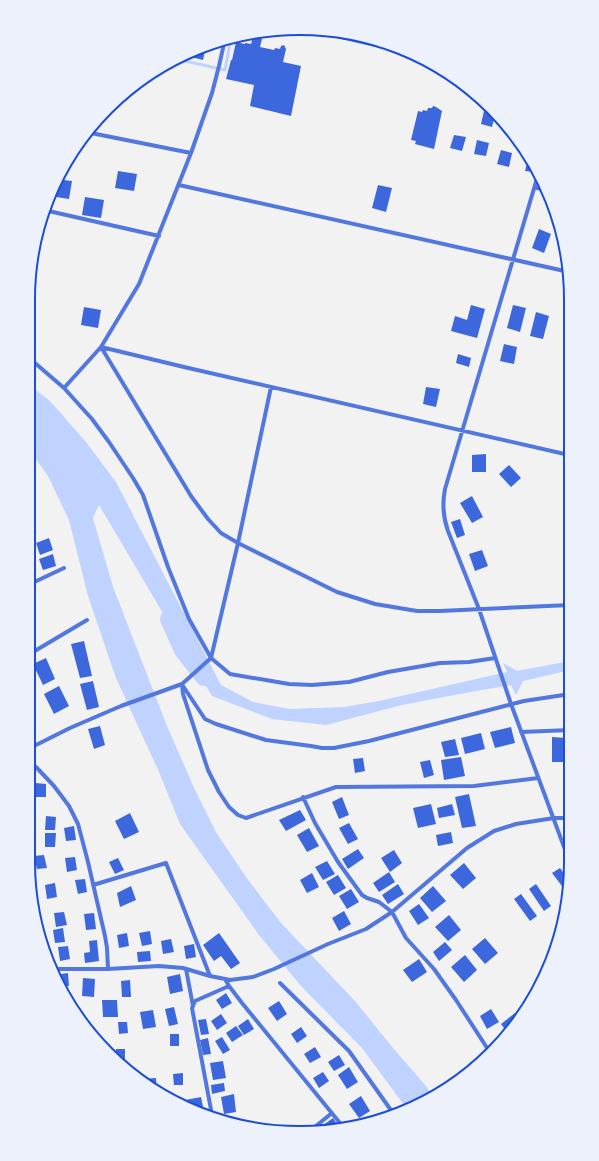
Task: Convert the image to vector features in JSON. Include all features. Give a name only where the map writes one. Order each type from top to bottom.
[{"type":"street","points":[[64,388],[101,347],[137,289],[191,153],[219,69],[224,46]]},
{"type":"street","points":[[94,134],[191,153]]},
{"type":"street","points":[[536,182],[445,490],[443,512],[448,531],[479,609],[510,702],[564,846]]},
{"type":"street","points":[[179,185],[562,270]]},
{"type":"street","points":[[535,187],[540,189]]},
{"type":"street","points":[[50,211],[159,236]]},
{"type":"street","points":[[101,347],[564,454]]},
{"type":"street","points":[[101,347],[191,496],[208,519],[221,533],[238,543],[337,592],[375,604],[417,611],[564,605]]},
{"type":"street","points":[[35,363],[64,388],[92,419],[133,478],[143,495],[168,567],[189,619],[211,658],[230,674],[289,684],[312,685],[349,682],[388,672],[440,663],[496,661]]},
{"type":"street","points":[[35,746],[70,728],[121,706],[182,684],[211,658],[238,543],[271,387]]},
{"type":"street","points":[[35,582],[64,568]]},
{"type":"street","points":[[35,651],[87,620]]},
{"type":"street","points":[[182,684],[205,719],[266,740],[322,748],[334,748],[369,741],[510,702],[564,695]]},
{"type":"street","points":[[182,684],[183,694],[208,770],[219,792],[229,807],[238,815],[246,818],[336,787],[474,786],[538,778]]},
{"type":"street","points":[[521,732],[564,730]]},
{"type":"street","points":[[35,765],[54,786],[69,806],[75,818],[88,862],[106,942],[108,969]]},
{"type":"street","points":[[303,798],[326,843],[362,895],[379,902],[392,912],[406,938],[434,969],[487,1048]]},
{"type":"street","points":[[57,968],[108,969],[159,966],[183,968],[225,979],[242,979],[253,977],[366,929],[392,912],[467,848],[494,831],[516,824],[554,818],[564,818]]},
{"type":"street","points":[[93,885],[166,863],[210,976]]},
{"type":"street","points":[[186,969],[193,1006],[192,1014],[211,1111]]},
{"type":"street","points":[[225,979],[229,986],[340,1123]]},
{"type":"street","points":[[280,983],[349,1051],[391,1110]]},
{"type":"street","points":[[193,1006],[195,1001],[229,986]]},
{"type":"street","points":[[317,1125],[332,1113]]},
{"type":"water","points":[[35,389],[50,401],[86,442],[116,482],[221,685],[253,702],[290,709],[344,707],[379,701],[507,672],[503,663],[517,671],[564,662],[564,671],[523,681],[516,695],[511,685],[402,705],[326,725],[272,719],[212,696],[99,505],[93,518],[113,587],[167,726],[195,790],[217,834],[246,877],[281,923],[355,1001],[430,1092],[404,1105],[362,1048],[301,986],[259,935],[180,824],[159,772],[116,678],[88,596],[69,520],[48,476],[35,458]]},
{"type":"building","points":[[258,38],[262,39],[260,47],[274,50],[275,48],[280,49],[281,46],[284,45],[286,49],[283,62],[301,66],[291,116],[250,106],[254,85],[226,79],[236,43],[251,44],[252,39]]},
{"type":"building","points":[[205,53],[203,60],[193,57]]},
{"type":"building","points":[[433,106],[442,111],[434,149],[415,144],[416,141],[411,140],[418,111],[427,111],[428,108],[432,108]]},
{"type":"building","points":[[484,111],[486,111],[494,120],[492,127],[481,124]]},
{"type":"building","points":[[454,135],[466,137],[462,151],[450,148]]},
{"type":"building","points":[[477,140],[489,143],[486,156],[474,154]]},
{"type":"building","points":[[501,150],[512,153],[509,167],[497,164]]},
{"type":"building","points":[[527,164],[531,172],[525,171]]},
{"type":"building","points":[[118,171],[137,174],[134,191],[115,188]]},
{"type":"building","points":[[64,180],[72,181],[69,199],[56,197]]},
{"type":"building","points":[[378,185],[392,188],[386,212],[372,208]]},
{"type":"building","points":[[85,197],[104,200],[101,218],[82,215]]},
{"type":"building","points":[[539,229],[551,234],[544,253],[532,248]]},
{"type":"building","points":[[471,305],[485,309],[477,338],[451,331],[455,316],[467,320]]},
{"type":"building","points":[[513,305],[526,308],[520,332],[507,328]]},
{"type":"building","points":[[84,307],[101,310],[98,328],[81,325]]},
{"type":"building","points":[[536,312],[549,316],[543,339],[530,336]]},
{"type":"building","points":[[504,344],[517,347],[514,364],[500,361]]},
{"type":"building","points":[[458,354],[471,358],[469,367],[456,363]]},
{"type":"building","points":[[426,387],[440,389],[436,407],[423,404]]},
{"type":"building","points":[[486,454],[486,472],[472,472],[472,455]]},
{"type":"building","points":[[509,465],[521,478],[511,487],[499,474]]},
{"type":"building","points":[[472,496],[483,517],[472,523],[460,503]]},
{"type":"building","points":[[460,519],[465,535],[457,538],[451,522]]},
{"type":"building","points":[[49,538],[53,550],[40,555],[36,543]]},
{"type":"building","points":[[482,550],[488,566],[475,571],[469,554]]},
{"type":"building","points":[[53,554],[56,566],[43,570],[39,559]]},
{"type":"building","points":[[84,641],[92,676],[80,678],[71,644]]},
{"type":"building","points":[[46,658],[55,679],[43,685],[35,668],[35,663]]},
{"type":"building","points":[[93,681],[99,707],[87,710],[80,684]]},
{"type":"building","points":[[59,686],[69,706],[54,714],[44,694]]},
{"type":"building","points":[[100,726],[105,745],[94,749],[88,729]]},
{"type":"building","points":[[511,727],[515,743],[495,748],[490,732]]},
{"type":"building","points":[[481,733],[485,749],[465,754],[461,738]]},
{"type":"building","points":[[552,737],[564,738],[564,762],[552,762]]},
{"type":"building","points":[[455,739],[459,755],[445,757],[441,742]]},
{"type":"building","points":[[461,757],[465,776],[444,780],[441,760]]},
{"type":"building","points":[[363,758],[365,771],[355,773],[353,759]]},
{"type":"building","points":[[430,760],[434,775],[424,778],[420,762]]},
{"type":"building","points":[[36,783],[46,784],[46,797],[35,797]]},
{"type":"building","points":[[469,794],[476,826],[462,828],[455,797]]},
{"type":"building","points":[[342,797],[349,815],[339,819],[332,802]]},
{"type":"building","points":[[431,804],[436,824],[418,828],[413,808]]},
{"type":"building","points":[[452,804],[455,815],[439,818],[437,808]]},
{"type":"building","points":[[300,810],[306,820],[286,831],[279,820]]},
{"type":"building","points":[[130,813],[139,832],[124,839],[115,821]]},
{"type":"building","points":[[46,816],[56,817],[55,830],[45,830]]},
{"type":"building","points":[[349,823],[358,839],[348,844],[339,828]]},
{"type":"building","points":[[74,826],[76,840],[66,841],[64,828]]},
{"type":"building","points":[[309,828],[319,846],[307,852],[297,835]]},
{"type":"building","points":[[451,832],[453,843],[438,846],[436,835]]},
{"type":"building","points":[[45,833],[56,833],[55,847],[45,847]]},
{"type":"building","points":[[358,849],[364,858],[348,869],[342,859]]},
{"type":"building","points":[[394,850],[402,863],[390,872],[381,858]]},
{"type":"building","points":[[44,855],[47,868],[37,869],[35,856]]},
{"type":"building","points":[[75,857],[77,870],[67,872],[65,858]]},
{"type":"building","points":[[118,858],[124,870],[115,874],[109,862]]},
{"type":"building","points":[[327,861],[335,874],[323,880],[315,867]]},
{"type":"building","points":[[464,863],[476,878],[463,889],[450,875]]},
{"type":"building","points":[[560,868],[563,873],[563,887],[552,873]]},
{"type":"building","points":[[389,872],[395,882],[379,892],[373,883]]},
{"type":"building","points":[[312,873],[319,887],[307,893],[300,880]]},
{"type":"building","points":[[338,875],[346,888],[334,895],[326,882]]},
{"type":"building","points":[[85,879],[87,892],[78,894],[75,880]]},
{"type":"building","points":[[55,883],[57,897],[47,899],[45,885]]},
{"type":"building","points":[[398,884],[404,894],[388,904],[382,895]]},
{"type":"building","points":[[536,884],[551,906],[544,911],[529,889]]},
{"type":"building","points":[[131,886],[136,900],[120,907],[117,893]]},
{"type":"building","points":[[433,886],[446,901],[432,912],[420,898]]},
{"type":"building","points":[[351,889],[359,902],[347,909],[339,896]]},
{"type":"building","points":[[521,894],[537,916],[530,921],[514,899]]},
{"type":"building","points":[[419,904],[429,918],[418,925],[409,911]]},
{"type":"building","points":[[344,911],[351,924],[339,931],[332,918]]},
{"type":"building","points":[[64,912],[67,925],[56,927],[54,913]]},
{"type":"building","points":[[94,913],[96,929],[86,930],[84,914]]},
{"type":"building","points":[[449,915],[461,930],[448,941],[435,927]]},
{"type":"building","points":[[63,928],[65,942],[55,943],[53,930]]},
{"type":"building","points":[[150,931],[152,944],[142,946],[139,933]]},
{"type":"building","points":[[127,933],[129,946],[119,948],[117,935]]},
{"type":"building","points":[[219,933],[240,963],[231,969],[221,956],[214,961],[203,945]]},
{"type":"building","points":[[485,938],[498,953],[485,964],[472,949]]},
{"type":"building","points":[[171,939],[174,952],[163,954],[161,941]]},
{"type":"building","points":[[97,940],[99,961],[85,963],[84,953],[90,952],[89,941]]},
{"type":"building","points":[[445,942],[452,950],[439,961],[433,952]]},
{"type":"building","points":[[194,944],[196,957],[186,959],[184,946]]},
{"type":"building","points":[[68,946],[70,959],[60,961],[58,947]]},
{"type":"building","points":[[150,951],[151,961],[138,962],[137,952]]},
{"type":"building","points":[[465,955],[477,970],[464,982],[451,967]]},
{"type":"building","points":[[419,959],[427,972],[412,982],[403,970]]},
{"type":"building","points":[[68,973],[69,986],[66,986],[61,974]]},
{"type":"building","points":[[180,974],[183,991],[170,994],[167,977]]},
{"type":"building","points":[[83,978],[95,979],[94,997],[82,996]]},
{"type":"building","points":[[130,980],[131,997],[122,997],[121,981]]},
{"type":"building","points":[[226,993],[232,1003],[222,1009],[216,1000]]},
{"type":"building","points":[[102,1000],[117,1000],[118,1017],[103,1017]]},
{"type":"building","points":[[279,1001],[287,1014],[277,1021],[268,1008]]},
{"type":"building","points":[[174,1007],[178,1024],[169,1026],[165,1009]]},
{"type":"building","points":[[491,1009],[499,1022],[487,1029],[480,1016]]},
{"type":"building","points":[[153,1010],[156,1027],[143,1029],[140,1012]]},
{"type":"building","points":[[515,1013],[504,1028],[501,1024]]},
{"type":"building","points":[[221,1014],[227,1023],[217,1030],[211,1021]]},
{"type":"building","points":[[206,1019],[209,1034],[201,1035],[198,1020]]},
{"type":"building","points":[[248,1019],[254,1029],[244,1035],[238,1026]]},
{"type":"building","points":[[118,1022],[127,1022],[128,1033],[119,1034]]},
{"type":"building","points":[[236,1026],[243,1035],[232,1042],[226,1033]]},
{"type":"building","points":[[301,1027],[307,1036],[297,1043],[291,1034]]},
{"type":"building","points":[[170,1034],[179,1034],[179,1046],[170,1046]]},
{"type":"building","points":[[222,1037],[230,1050],[223,1054],[215,1041]]},
{"type":"building","points":[[208,1038],[211,1054],[203,1055],[200,1040]]},
{"type":"building","points":[[315,1047],[321,1057],[310,1063],[304,1054]]},
{"type":"building","points":[[116,1049],[125,1049],[125,1060],[116,1052]]},
{"type":"building","points":[[339,1055],[345,1065],[334,1071],[328,1062]]},
{"type":"building","points":[[223,1061],[226,1078],[213,1080],[210,1063]]},
{"type":"building","points":[[349,1067],[358,1082],[347,1089],[338,1075]]},
{"type":"building","points":[[323,1072],[329,1081],[319,1088],[313,1078]]},
{"type":"building","points":[[183,1073],[183,1085],[174,1085],[173,1074]]},
{"type":"building","points":[[149,1078],[156,1078],[156,1083],[153,1081]]},
{"type":"building","points":[[224,1083],[225,1091],[212,1094],[211,1085]]},
{"type":"building","points":[[234,1094],[236,1112],[224,1114],[221,1097]]},
{"type":"building","points":[[361,1096],[370,1111],[359,1118],[349,1104]]},
{"type":"building","points":[[201,1097],[203,1108],[198,1106],[185,1100]]},
{"type":"building","points":[[333,1118],[337,1124],[334,1124],[324,1125]]},
{"type":"waterway","points":[[185,61],[225,70],[230,44]]},
{"type":"waterway","points":[[169,619],[183,650],[204,677]]}]
